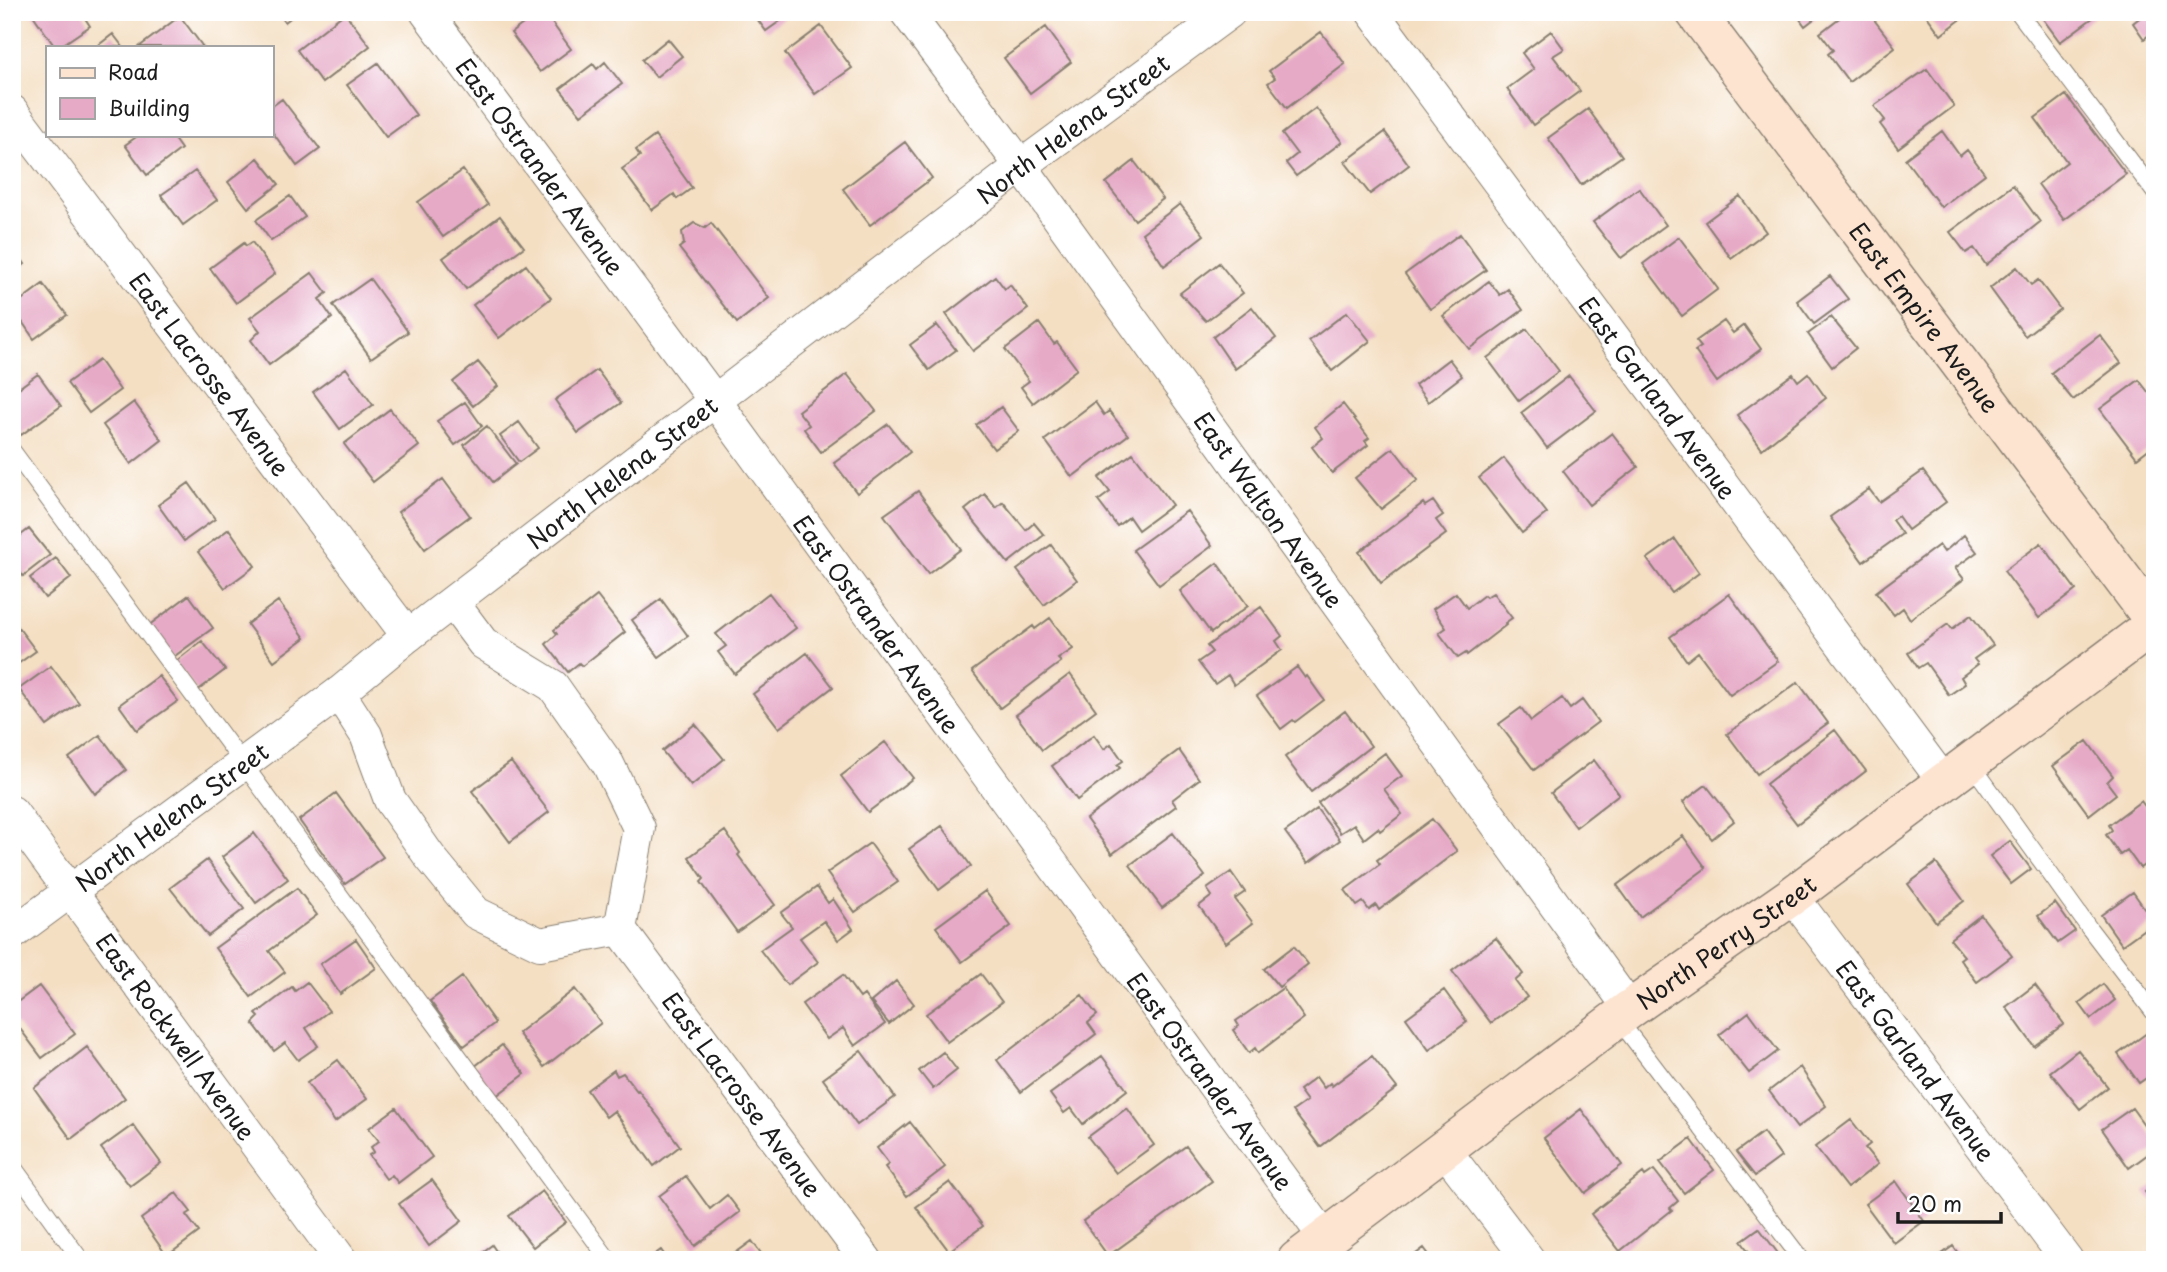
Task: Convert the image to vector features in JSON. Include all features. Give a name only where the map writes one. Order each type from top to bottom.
[{"type":"street","name":"East Ostrander Avenue","points":[[426,12],[715,401],[1311,1249]]},
{"type":"street","name":"East Walton Avenue","points":[[906,12],[1021,166],[1624,1014]]},
{"type":"street","name":"North Helena Street","points":[[12,934],[339,693],[408,636],[1021,166],[1230,12]]},
{"type":"street","name":"East Garland Avenue","points":[[1372,12],[1957,772]]},
{"type":"street","name":"East Empire Avenue","points":[[1695,12],[2155,623]]},
{"type":"street","name":"East Lacrosse Avenue","points":[[12,111],[408,636]]},
{"type":"street","points":[[339,693],[366,735],[390,800],[429,857],[476,913],[540,944],[620,929],[639,828],[608,764],[553,686],[483,643],[453,603]]},
{"type":"street","name":"North Perry Street","points":[[1311,1249],[1624,1014],[1792,896],[2155,623]]},
{"type":"street","name":"East Rockwell Avenue","points":[[12,812],[341,1260]]},
{"type":"street","name":"East Garland Avenue","points":[[1792,896],[2067,1260]]},
{"type":"street","name":"East Lacrosse Avenue","points":[[620,929],[866,1260]]},
{"type":"street","points":[[1444,1149],[1529,1260]]},
{"type":"lane","points":[[2018,12],[2155,193]]},
{"type":"lane","points":[[12,450],[609,1260]]},
{"type":"lane","points":[[1957,772],[2089,928],[2155,1014]]},
{"type":"lane","points":[[1624,1014],[1802,1260]]},
{"type":"lane","points":[[12,1165],[81,1260]]},
{"type":"building","points":[[31,12],[81,12],[90,26],[60,46],[54,46]]},
{"type":"building","points":[[278,12],[298,12],[285,22]]},
{"type":"building","points":[[539,12],[544,12],[571,49],[540,72],[511,33]]},
{"type":"building","points":[[752,12],[793,12],[766,31]]},
{"type":"building","points":[[1795,12],[1823,12],[1805,26]]},
{"type":"building","points":[[1847,12],[1868,12],[1895,47],[1849,82],[1828,54],[1833,50],[1820,33]]},
{"type":"building","points":[[1924,12],[1970,12],[1941,35]]},
{"type":"building","points":[[2038,12],[2091,12],[2094,17],[2060,42]]},
{"type":"building","points":[[2147,12],[2155,12],[2155,42],[2149,35],[2144,39],[2133,23]]},
{"type":"building","points":[[345,13],[370,46],[322,83],[297,50]]},
{"type":"building","points":[[180,16],[202,46],[140,46]]},
{"type":"building","points":[[821,26],[852,68],[815,94],[785,53]]},
{"type":"building","points":[[1046,27],[1071,62],[1030,93],[1004,58]]},
{"type":"building","points":[[1551,31],[1564,49],[1553,56],[1580,91],[1533,125],[1507,89],[1534,69],[1522,53]]},
{"type":"building","points":[[1321,32],[1345,64],[1287,108],[1268,83],[1275,78],[1269,71]]},
{"type":"building","points":[[113,34],[122,46],[97,46]]},
{"type":"building","points":[[668,39],[682,56],[656,77],[642,60]]},
{"type":"building","points":[[605,62],[622,84],[581,115],[560,89],[593,64],[597,69]]},
{"type":"building","points":[[378,63],[416,115],[386,137],[347,85]]},
{"type":"building","points":[[1927,69],[1954,106],[1898,148],[1880,124],[1885,120],[1874,106]]},
{"type":"building","points":[[2066,95],[2126,174],[2064,220],[2038,184],[2067,162],[2035,118]]},
{"type":"building","points":[[282,99],[320,149],[297,166],[273,133],[273,106]]},
{"type":"building","points":[[1316,108],[1342,142],[1296,176],[1286,163],[1297,154],[1282,134]]},
{"type":"building","points":[[1588,109],[1622,156],[1581,185],[1548,138]]},
{"type":"building","points":[[1942,131],[1960,156],[1967,150],[1985,174],[1941,207],[1905,159]]},
{"type":"building","points":[[1385,132],[1409,165],[1370,194],[1345,162]]},
{"type":"building","points":[[138,136],[172,136],[181,149],[147,175],[125,145]]},
{"type":"building","points":[[655,136],[692,188],[677,199],[674,194],[652,210],[622,169],[640,156],[636,150]]},
{"type":"building","points":[[905,142],[932,178],[870,225],[843,189]]},
{"type":"building","points":[[258,158],[279,184],[248,208],[228,182]]},
{"type":"building","points":[[1134,161],[1163,199],[1135,220],[1106,183]]},
{"type":"building","points":[[463,170],[488,205],[443,237],[418,202]]},
{"type":"building","points":[[195,171],[217,200],[183,225],[161,195]]},
{"type":"building","points":[[2013,185],[2040,222],[1986,265],[1974,248],[1966,253],[1950,232]]},
{"type":"building","points":[[1639,188],[1666,225],[1621,258],[1593,222]]},
{"type":"building","points":[[290,196],[305,217],[271,241],[256,220]]},
{"type":"building","points":[[1740,196],[1766,232],[1731,258],[1705,222]]},
{"type":"building","points":[[1180,204],[1204,235],[1164,266],[1142,233]]},
{"type":"building","points":[[500,216],[524,247],[466,289],[443,258]]},
{"type":"building","points":[[694,223],[705,228],[711,223],[769,298],[737,323],[679,248],[684,244],[682,232]]},
{"type":"building","points":[[1460,234],[1486,270],[1430,309],[1405,274]]},
{"type":"building","points":[[1679,237],[1718,289],[1682,316],[1643,264]]},
{"type":"building","points":[[252,242],[275,274],[236,303],[210,268],[244,243],[246,246]]},
{"type":"building","points":[[12,246],[25,264],[12,274]]},
{"type":"building","points":[[1219,263],[1243,293],[1206,321],[1180,293]]},
{"type":"building","points":[[526,265],[551,298],[499,338],[473,305]]},
{"type":"building","points":[[2017,267],[2031,285],[2038,280],[2060,309],[2025,336],[1990,288]]},
{"type":"building","points":[[312,273],[327,293],[319,299],[332,318],[269,365],[251,340],[260,331],[250,318]]},
{"type":"building","points":[[995,276],[1005,289],[1010,285],[1028,309],[973,351],[946,314]]},
{"type":"building","points":[[1830,276],[1848,299],[1814,324],[1797,301]]},
{"type":"building","points":[[370,279],[408,332],[371,358],[333,305]]},
{"type":"building","points":[[1489,281],[1500,295],[1508,289],[1523,310],[1469,349],[1443,316]]},
{"type":"building","points":[[43,284],[67,315],[34,339],[12,307]]},
{"type":"building","points":[[1252,307],[1276,338],[1235,369],[1213,337]]},
{"type":"building","points":[[1347,312],[1370,341],[1332,371],[1309,341]]},
{"type":"building","points":[[1831,317],[1856,348],[1832,367],[1808,334]]},
{"type":"building","points":[[1724,321],[1733,333],[1744,325],[1761,349],[1717,382],[1695,351],[1701,347],[1696,341]]},
{"type":"building","points":[[1039,323],[1077,369],[1033,403],[1021,387],[1029,381],[1005,349]]},
{"type":"building","points":[[937,325],[956,350],[929,370],[910,345]]},
{"type":"building","points":[[1527,329],[1559,371],[1519,401],[1487,358]]},
{"type":"building","points":[[2100,335],[2121,363],[2073,400],[2051,373]]},
{"type":"building","points":[[1449,359],[1462,376],[1428,402],[1415,385]]},
{"type":"building","points":[[99,360],[120,390],[89,413],[67,383]]},
{"type":"building","points":[[478,362],[498,386],[473,406],[453,382]]},
{"type":"building","points":[[346,368],[373,405],[340,429],[313,392]]},
{"type":"building","points":[[597,370],[621,403],[578,433],[555,400]]},
{"type":"building","points":[[1808,373],[1826,398],[1762,449],[1737,415],[1793,374],[1798,381]]},
{"type":"building","points":[[38,374],[61,406],[21,435],[12,423],[12,393]]},
{"type":"building","points":[[847,374],[876,411],[821,452],[804,429],[809,425],[798,411]]},
{"type":"building","points":[[1569,376],[1596,411],[1547,448],[1521,413]]},
{"type":"building","points":[[2139,380],[2155,401],[2155,444],[2137,458],[2100,409]]},
{"type":"building","points":[[134,402],[162,440],[131,464],[103,425]]},
{"type":"building","points":[[465,402],[482,426],[455,445],[437,421]]},
{"type":"building","points":[[1095,402],[1104,415],[1109,411],[1128,435],[1072,477],[1045,440]]},
{"type":"building","points":[[1343,404],[1369,438],[1365,441],[1368,445],[1332,473],[1312,447],[1323,438],[1315,427]]},
{"type":"building","points":[[1001,407],[1019,431],[994,449],[976,425]]},
{"type":"building","points":[[390,409],[419,446],[373,482],[344,444]]},
{"type":"building","points":[[519,422],[538,448],[519,462],[500,436]]},
{"type":"building","points":[[888,424],[910,452],[857,493],[834,463]]},
{"type":"building","points":[[487,426],[516,464],[493,482],[464,445]]},
{"type":"building","points":[[1612,433],[1638,467],[1589,505],[1563,471]]},
{"type":"building","points":[[1393,448],[1418,480],[1381,509],[1355,478]]},
{"type":"building","points":[[1133,453],[1172,505],[1138,530],[1129,517],[1117,526],[1098,501],[1110,492],[1099,478]]},
{"type":"building","points":[[1504,458],[1547,513],[1522,533],[1479,478]]},
{"type":"building","points":[[1923,471],[1946,502],[1908,530],[1898,516],[1892,520],[1902,534],[1863,562],[1830,517],[1869,489],[1879,502]]},
{"type":"building","points":[[443,479],[470,516],[425,549],[398,512]]},
{"type":"building","points":[[189,483],[215,519],[184,541],[158,505]]},
{"type":"building","points":[[918,491],[961,549],[928,574],[884,515]]},
{"type":"building","points":[[985,494],[996,508],[1003,502],[1026,530],[1034,523],[1044,535],[1008,563],[965,510]]},
{"type":"building","points":[[1433,501],[1443,515],[1436,520],[1446,534],[1381,583],[1359,552],[1423,503],[1425,506]]},
{"type":"building","points":[[1187,511],[1212,546],[1159,585],[1133,550]]},
{"type":"building","points":[[29,529],[50,555],[23,576],[12,562],[12,542]]},
{"type":"building","points":[[229,529],[255,566],[225,588],[198,552]]},
{"type":"building","points":[[1964,535],[1977,552],[1955,568],[1964,579],[1910,619],[1903,608],[1894,615],[1876,592],[1939,545],[1944,552]]},
{"type":"building","points":[[1675,539],[1699,573],[1672,593],[1647,559]]},
{"type":"building","points":[[2041,543],[2076,590],[2039,618],[2004,571]]},
{"type":"building","points":[[1051,545],[1077,580],[1044,605],[1017,570]]},
{"type":"building","points":[[56,558],[71,578],[45,598],[30,578]]},
{"type":"building","points":[[1217,563],[1248,606],[1211,633],[1180,591]]},
{"type":"building","points":[[769,593],[796,628],[735,674],[718,652],[726,646],[716,634]]},
{"type":"building","points":[[1456,593],[1467,608],[1484,595],[1486,597],[1493,593],[1512,618],[1467,655],[1466,653],[1458,658],[1439,633],[1446,628],[1433,609]]},
{"type":"building","points":[[1729,594],[1778,661],[1730,695],[1698,652],[1687,661],[1670,637]]},
{"type":"building","points":[[189,595],[213,628],[172,658],[148,626]]},
{"type":"building","points":[[597,596],[625,632],[582,666],[579,663],[568,672],[546,644],[557,634],[554,630]]},
{"type":"building","points":[[661,599],[688,636],[659,657],[632,620]]},
{"type":"building","points":[[278,601],[305,638],[274,661],[247,624]]},
{"type":"building","points":[[1261,607],[1282,636],[1276,641],[1282,650],[1234,685],[1228,675],[1215,684],[1198,662],[1212,652],[1207,646]]},
{"type":"building","points":[[1971,615],[1993,645],[1974,659],[1978,664],[1961,677],[1965,684],[1949,695],[1926,663],[1918,668],[1908,653],[1948,624],[1952,629]]},
{"type":"building","points":[[1050,618],[1073,649],[1058,659],[1061,662],[1000,708],[972,671],[1033,626],[1035,629]]},
{"type":"building","points":[[12,619],[36,651],[12,668]]},
{"type":"building","points":[[202,641],[225,670],[197,691],[175,662]]},
{"type":"building","points":[[807,653],[833,687],[779,728],[753,694]]},
{"type":"building","points":[[51,666],[79,703],[47,726],[19,689]]},
{"type":"building","points":[[1297,667],[1324,700],[1281,729],[1257,696]]},
{"type":"building","points":[[1070,674],[1096,710],[1042,750],[1016,715]]},
{"type":"building","points":[[159,676],[178,701],[137,730],[119,705]]},
{"type":"building","points":[[1798,682],[1828,723],[1757,774],[1727,734]]},
{"type":"building","points":[[1562,698],[1570,709],[1582,700],[1598,722],[1534,770],[1499,724],[1521,708],[1531,721]]},
{"type":"building","points":[[1345,711],[1371,746],[1311,792],[1285,757]]},
{"type":"building","points":[[695,724],[724,759],[691,786],[662,751]]},
{"type":"building","points":[[1835,730],[1866,771],[1797,824],[1766,784]]},
{"type":"building","points":[[100,735],[126,770],[95,794],[69,758]]},
{"type":"building","points":[[1094,735],[1104,749],[1111,744],[1123,761],[1117,765],[1120,768],[1077,800],[1052,766]]},
{"type":"building","points":[[2087,741],[2113,776],[2107,782],[2116,794],[2089,815],[2053,766]]},
{"type":"building","points":[[885,742],[913,778],[868,812],[841,776]]},
{"type":"building","points":[[1179,750],[1199,779],[1172,800],[1176,806],[1112,854],[1086,819]]},
{"type":"building","points":[[1385,753],[1402,776],[1384,789],[1402,814],[1380,831],[1378,828],[1364,839],[1354,824],[1340,833],[1318,803]]},
{"type":"building","points":[[1594,760],[1619,794],[1576,827],[1551,793]]},
{"type":"building","points":[[511,762],[549,812],[510,842],[472,791]]},
{"type":"building","points":[[1706,785],[1734,821],[1712,839],[1683,802]]},
{"type":"building","points":[[336,793],[383,857],[345,884],[299,820]]},
{"type":"building","points":[[2141,801],[2155,820],[2155,857],[2140,868],[2127,850],[2120,855],[2106,835],[2112,830],[2109,825]]},
{"type":"building","points":[[1317,809],[1340,840],[1308,863],[1285,832]]},
{"type":"building","points":[[1432,819],[1457,851],[1379,910],[1376,905],[1369,910],[1363,902],[1357,906],[1345,890],[1380,864],[1377,860]]},
{"type":"building","points":[[942,826],[971,866],[939,890],[909,849]]},
{"type":"building","points":[[725,831],[740,853],[738,855],[775,905],[737,932],[701,882],[704,879],[689,857]]},
{"type":"building","points":[[254,833],[288,879],[256,903],[222,857]]},
{"type":"building","points":[[1173,833],[1205,876],[1162,908],[1130,865]]},
{"type":"building","points":[[1683,836],[1706,868],[1640,917],[1617,885]]},
{"type":"building","points":[[2010,841],[2031,869],[2011,884],[1990,856]]},
{"type":"building","points":[[870,843],[898,882],[855,912],[827,873]]},
{"type":"building","points":[[207,860],[244,909],[208,936],[170,888]]},
{"type":"building","points":[[1936,863],[1964,901],[1936,922],[1908,884]]},
{"type":"building","points":[[1231,872],[1245,892],[1235,899],[1253,923],[1226,943],[1199,906],[1212,896],[1207,889]]},
{"type":"building","points":[[817,887],[828,903],[833,899],[853,929],[838,940],[824,921],[800,938],[818,962],[787,985],[760,950],[792,927],[781,913]]},
{"type":"building","points":[[297,888],[317,915],[269,951],[285,972],[251,997],[215,948]]},
{"type":"building","points":[[985,891],[1011,926],[962,962],[936,927]]},
{"type":"building","points":[[2133,892],[2154,922],[2122,945],[2101,915]]},
{"type":"building","points":[[2055,903],[2075,931],[2058,943],[2038,916]]},
{"type":"building","points":[[1981,915],[2012,956],[1977,982],[1960,959],[1964,956],[1950,939]]},
{"type":"building","points":[[1496,938],[1523,974],[1515,981],[1527,997],[1491,1023],[1452,971]]},
{"type":"building","points":[[356,939],[376,968],[340,994],[320,964]]},
{"type":"building","points":[[1294,946],[1308,964],[1279,987],[1264,969]]},
{"type":"building","points":[[981,974],[1002,1002],[947,1042],[926,1014]]},
{"type":"building","points":[[843,975],[860,998],[864,995],[885,1024],[855,1046],[843,1028],[827,1039],[802,1004]]},
{"type":"building","points":[[462,977],[495,1023],[464,1046],[430,1001]]},
{"type":"building","points":[[896,981],[914,1004],[889,1024],[871,1002]]},
{"type":"building","points":[[307,982],[329,1011],[306,1028],[318,1046],[298,1060],[285,1043],[274,1051],[253,1023],[259,1017],[256,1014],[292,987],[295,991]]},
{"type":"building","points":[[2103,984],[2115,1000],[2091,1019],[2079,1003]]},
{"type":"building","points":[[2035,985],[2064,1024],[2034,1046],[2006,1007]]},
{"type":"building","points":[[39,986],[75,1034],[42,1058],[12,1018],[12,1006]]},
{"type":"building","points":[[1283,988],[1304,1018],[1258,1053],[1255,1048],[1249,1053],[1233,1030],[1239,1026],[1236,1021]]},
{"type":"building","points":[[575,989],[601,1023],[544,1067],[518,1033]]},
{"type":"building","points":[[1444,990],[1467,1022],[1429,1050],[1406,1018]]},
{"type":"building","points":[[1082,995],[1097,1015],[1088,1023],[1096,1034],[1021,1092],[997,1060]]},
{"type":"building","points":[[1749,1012],[1778,1051],[1749,1073],[1719,1035]]},
{"type":"building","points":[[2151,1030],[2155,1034],[2155,1072],[2139,1083],[2118,1054]]},
{"type":"building","points":[[502,1045],[525,1074],[496,1096],[474,1067]]},
{"type":"building","points":[[87,1047],[125,1098],[71,1139],[34,1088]]},
{"type":"building","points":[[2078,1050],[2108,1087],[2080,1109],[2050,1072]]},
{"type":"building","points":[[861,1051],[895,1097],[857,1125],[823,1079]]},
{"type":"building","points":[[943,1052],[957,1070],[933,1089],[919,1071]]},
{"type":"building","points":[[1102,1056],[1127,1090],[1083,1124],[1071,1108],[1064,1113],[1050,1094]]},
{"type":"building","points":[[1372,1056],[1397,1088],[1320,1147],[1293,1111],[1307,1101],[1299,1090],[1316,1077],[1324,1088],[1330,1083],[1332,1086]]},
{"type":"building","points":[[338,1060],[367,1099],[335,1122],[307,1083]]},
{"type":"building","points":[[1800,1067],[1826,1106],[1797,1128],[1769,1091]]},
{"type":"building","points":[[614,1070],[617,1076],[623,1073],[638,1090],[680,1146],[654,1166],[614,1111],[606,1117],[587,1090]]},
{"type":"building","points":[[396,1108],[432,1157],[398,1183],[392,1175],[386,1179],[369,1155],[374,1152],[371,1147],[379,1141],[369,1128]]},
{"type":"building","points":[[1127,1108],[1154,1145],[1116,1173],[1088,1137]]},
{"type":"building","points":[[2132,1108],[2155,1140],[2155,1149],[2129,1168],[2102,1129]]},
{"type":"building","points":[[1581,1109],[1622,1165],[1585,1193],[1544,1138]]},
{"type":"building","points":[[1851,1120],[1870,1144],[1865,1148],[1878,1164],[1847,1188],[1815,1147]]},
{"type":"building","points":[[910,1122],[945,1167],[907,1196],[885,1167],[889,1164],[877,1148]]},
{"type":"building","points":[[133,1125],[161,1163],[130,1186],[101,1148]]},
{"type":"building","points":[[1763,1132],[1781,1157],[1755,1176],[1736,1152]]},
{"type":"building","points":[[1691,1139],[1714,1170],[1684,1193],[1660,1162]]},
{"type":"building","points":[[1186,1146],[1212,1181],[1108,1256],[1083,1221]]},
{"type":"building","points":[[1654,1170],[1678,1201],[1670,1208],[1672,1210],[1620,1251],[1591,1214],[1643,1173],[1645,1176]]},
{"type":"building","points":[[686,1176],[710,1209],[727,1195],[740,1212],[695,1246],[659,1196]]},
{"type":"building","points":[[432,1180],[462,1221],[429,1246],[399,1204]]},
{"type":"building","points":[[1896,1181],[1924,1221],[1894,1243],[1865,1204]]},
{"type":"building","points":[[950,1182],[983,1226],[949,1251],[916,1207]]},
{"type":"building","points":[[2155,1184],[2155,1204],[2145,1192]]},
{"type":"building","points":[[542,1191],[566,1222],[533,1247],[509,1216]]},
{"type":"building","points":[[176,1193],[191,1212],[186,1215],[199,1232],[167,1256],[141,1219]]},
{"type":"building","points":[[1759,1228],[1780,1256],[1775,1260],[1755,1260],[1741,1241]]},
{"type":"building","points":[[752,1241],[766,1260],[726,1260]]},
{"type":"building","points":[[492,1245],[502,1260],[472,1260]]},
{"type":"building","points":[[1953,1246],[1963,1260],[1934,1260]]},
{"type":"building","points":[[1424,1248],[1433,1260],[1408,1260]]},
{"type":"building","points":[[661,1250],[668,1260],[647,1260]]}]
